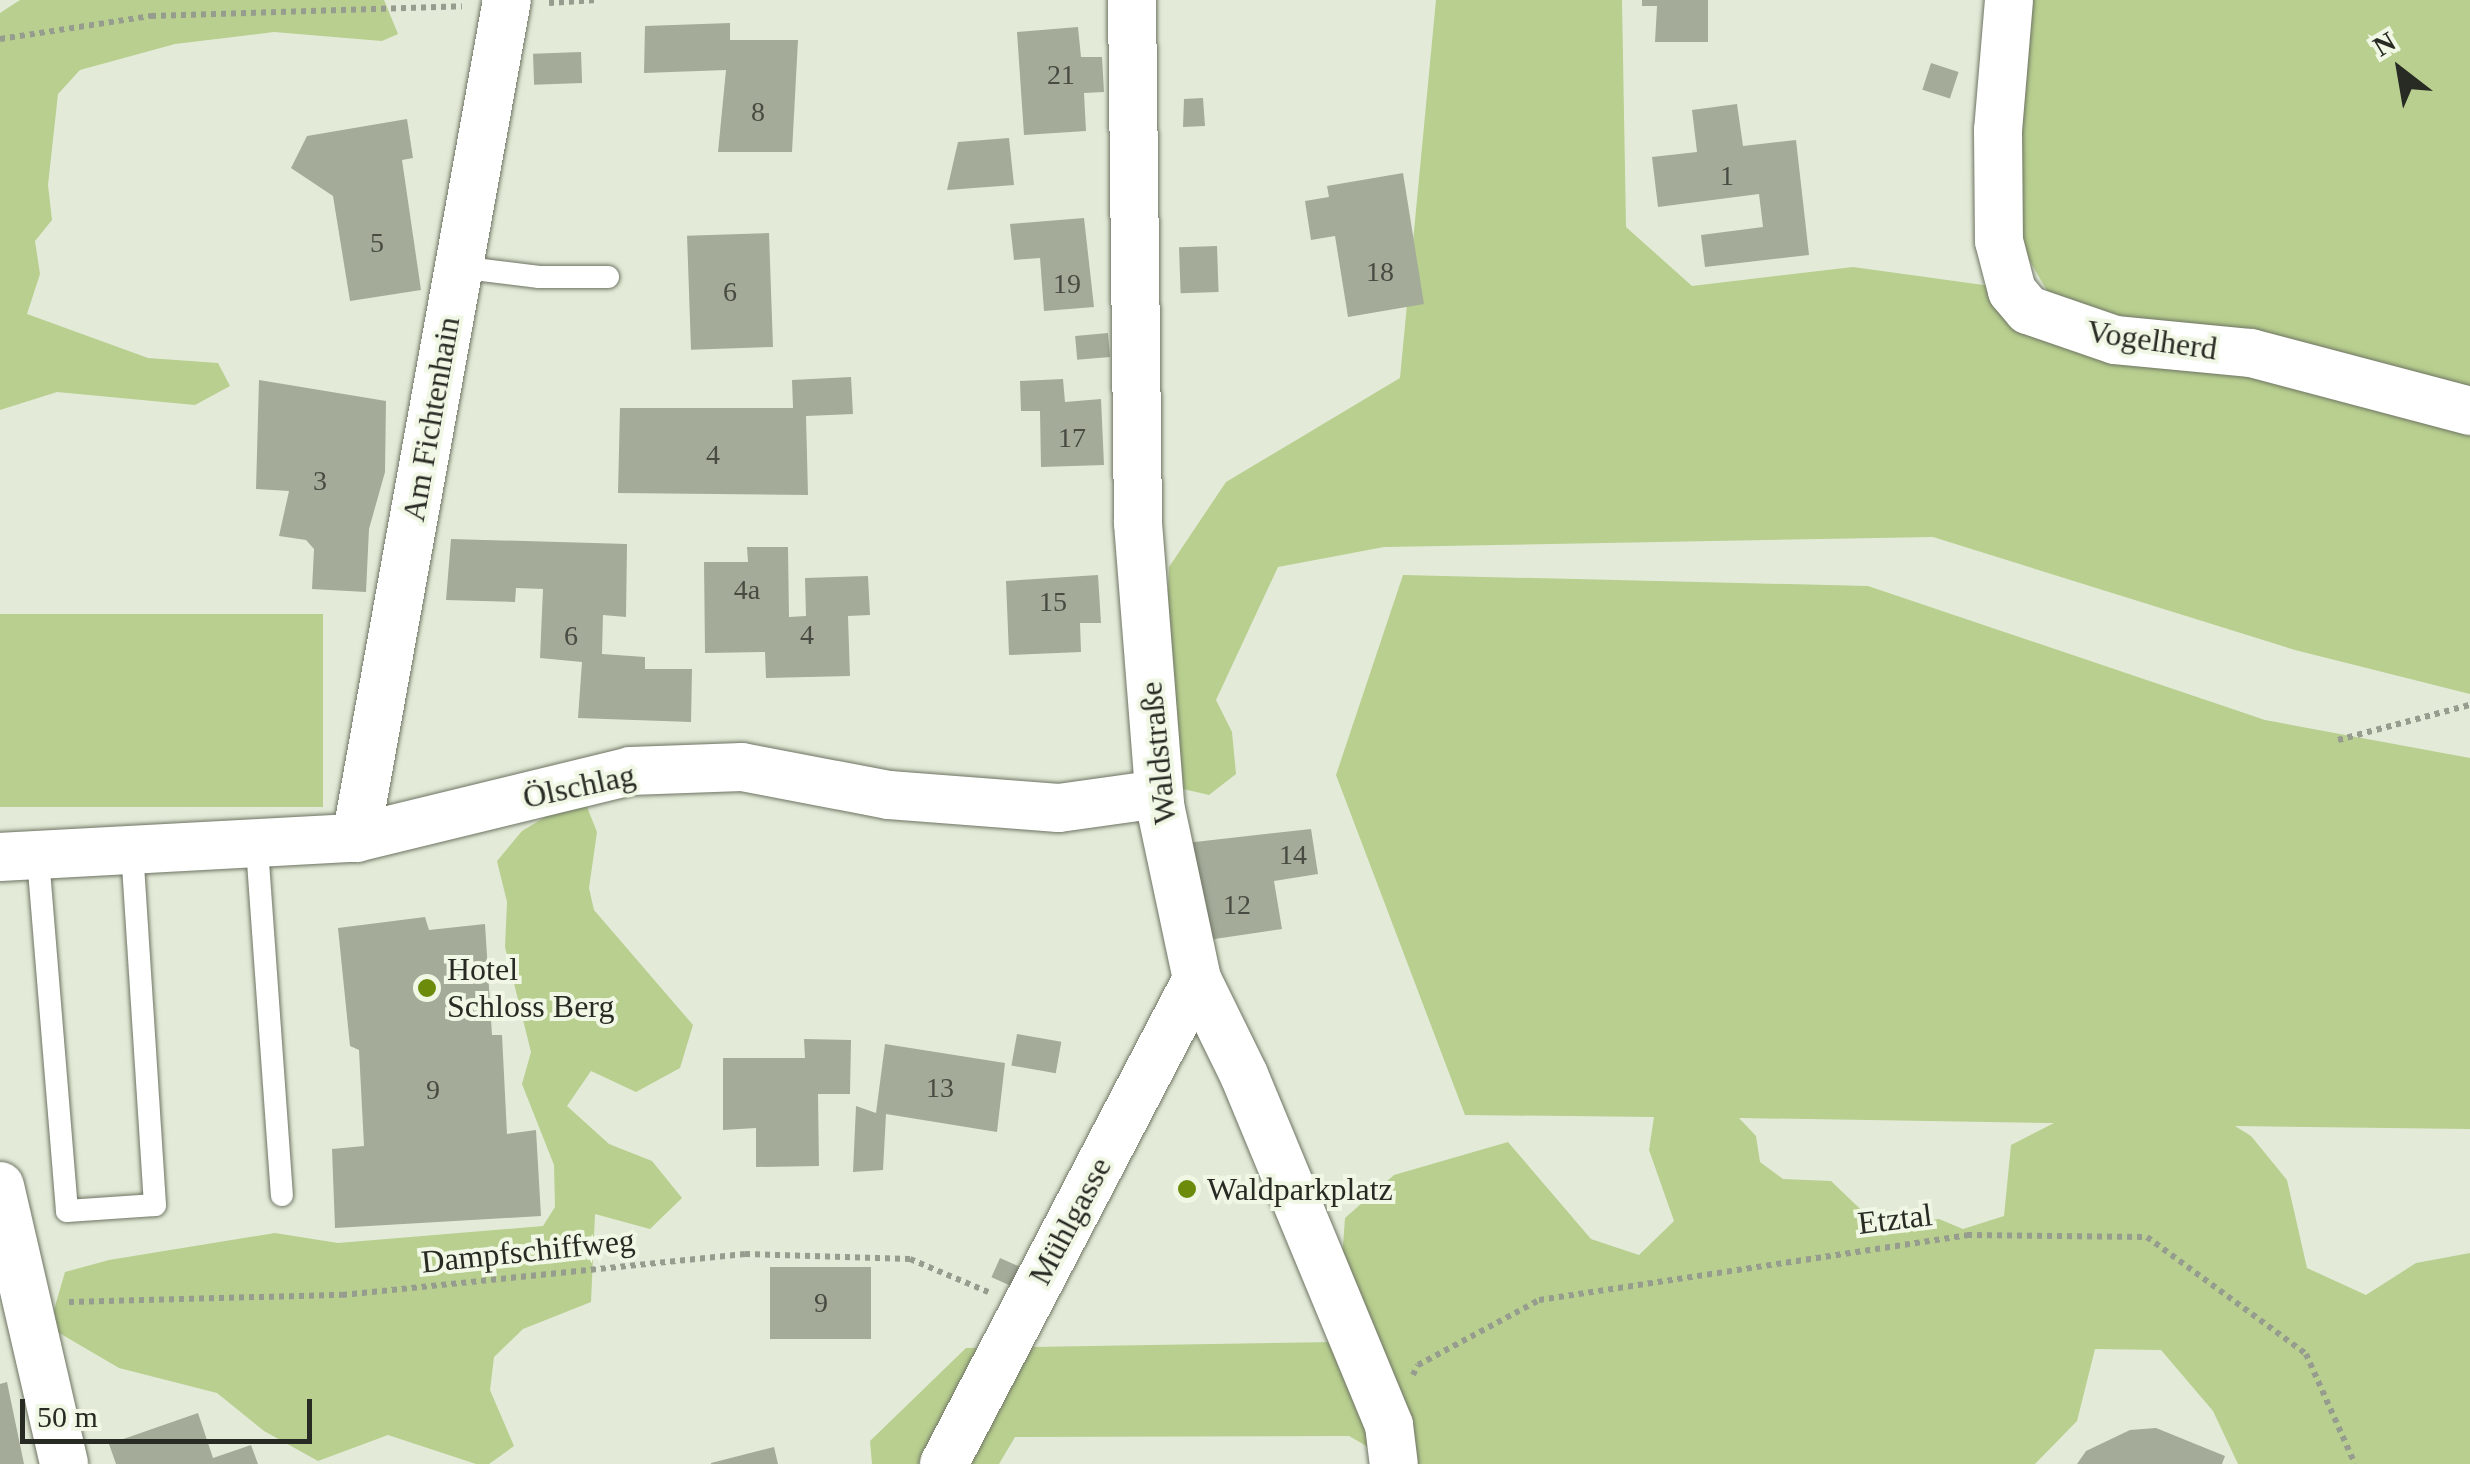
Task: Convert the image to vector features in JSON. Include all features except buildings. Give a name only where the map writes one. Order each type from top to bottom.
[{"type":"street","name":"Waldstraße","points":[[1132,0],[1138,523],[1159,794],[1196,979],[1244,1075],[1391,1445]]},
{"type":"street","name":"Vogelherd","points":[[2009,0],[1998,130],[1999,241],[2012,291],[2028,310],[2115,340],[2252,354],[2470,411]]},
{"type":"street","name":"Am Fichtenhain","points":[[356,838],[506,3]]},
{"type":"street","name":"Ölschlag","points":[[19,858],[257,848],[356,838],[630,771],[742,767],[889,795],[1059,808],[1159,794]]},
{"type":"street","name":"Mühlgasse","points":[[944,1464],[1196,979]]},
{"type":"street","points":[[3,1213],[28,1303],[64,1464]]},
{"type":"lane","points":[[458,267],[539,278],[608,277]]},
{"type":"lane","points":[[257,848],[282,1195]]},
{"type":"lane","points":[[19,858],[67,1211],[155,1205],[132,852]]},
{"type":"path","points":[[0,39],[151,16],[506,3]]},
{"type":"path","points":[[2338,740],[2470,706]]},
{"type":"path","name":"Etztal","points":[[1391,1445],[1418,1365],[1539,1300],[1967,1235],[2146,1238],[2306,1354],[2355,1464]]},
{"type":"path","name":"Dampfschiffweg","points":[[28,1303],[342,1295],[744,1254],[910,1259],[1023,1307]]},
{"type":"green space","points":[[20,0],[384,0],[398,34],[382,41],[274,32],[175,44],[80,70],[58,94],[48,185],[52,220],[35,241],[40,274],[27,314],[148,358],[218,363],[230,386],[195,405],[57,392],[0,410],[0,13]]},
{"type":"green space","points":[[1436,0],[1622,0],[1626,227],[1692,286],[1853,267],[2049,294],[2028,258],[2016,207],[2025,0],[2470,0],[2470,694],[2295,650],[1933,537],[1384,547],[1278,567],[1216,700],[1232,732],[1236,774],[1209,795],[1179,788],[1164,682],[1169,567],[1226,482],[1400,378]]},
{"type":"green space","points":[[1403,575],[1868,586],[2265,720],[2470,758],[2470,1129],[2235,1126],[2251,1136],[2287,1180],[2307,1268],[2366,1295],[2416,1263],[2470,1253],[2470,1464],[2238,1464],[2213,1411],[2161,1350],[2095,1349],[2077,1421],[2035,1464],[1398,1464],[1349,1436],[1015,1437],[999,1464],[872,1464],[870,1441],[966,1348],[1336,1342],[1345,1218],[1394,1175],[1508,1142],[1591,1239],[1639,1255],[1674,1221],[1649,1150],[1654,1117],[1465,1115],[1336,775]],"holes":[[[1739,1118],[2054,1123],[2011,1145],[2004,1216],[1963,1229],[1939,1219],[1879,1227],[1831,1181],[1783,1179],[1760,1162],[1756,1136]]]},
{"type":"green space","points":[[0,614],[323,614],[323,807],[0,807]]},
{"type":"green space","points":[[587,807],[597,832],[589,888],[594,910],[693,1025],[680,1068],[636,1092],[591,1071],[567,1106],[609,1144],[652,1161],[682,1198],[650,1229],[595,1214],[591,1302],[523,1329],[494,1357],[490,1390],[514,1446],[489,1464],[476,1464],[388,1435],[318,1461],[264,1431],[217,1393],[119,1368],[49,1327],[65,1272],[109,1260],[275,1233],[338,1243],[543,1226],[555,1207],[554,1165],[522,1084],[531,1052],[505,947],[507,902],[497,861],[522,831],[557,810]]},
{"type":"place","name":"Hotel Schloss Berg","points":[[427,988]]},
{"type":"place","name":"Waldparkplatz","points":[[1187,1189]]}]
